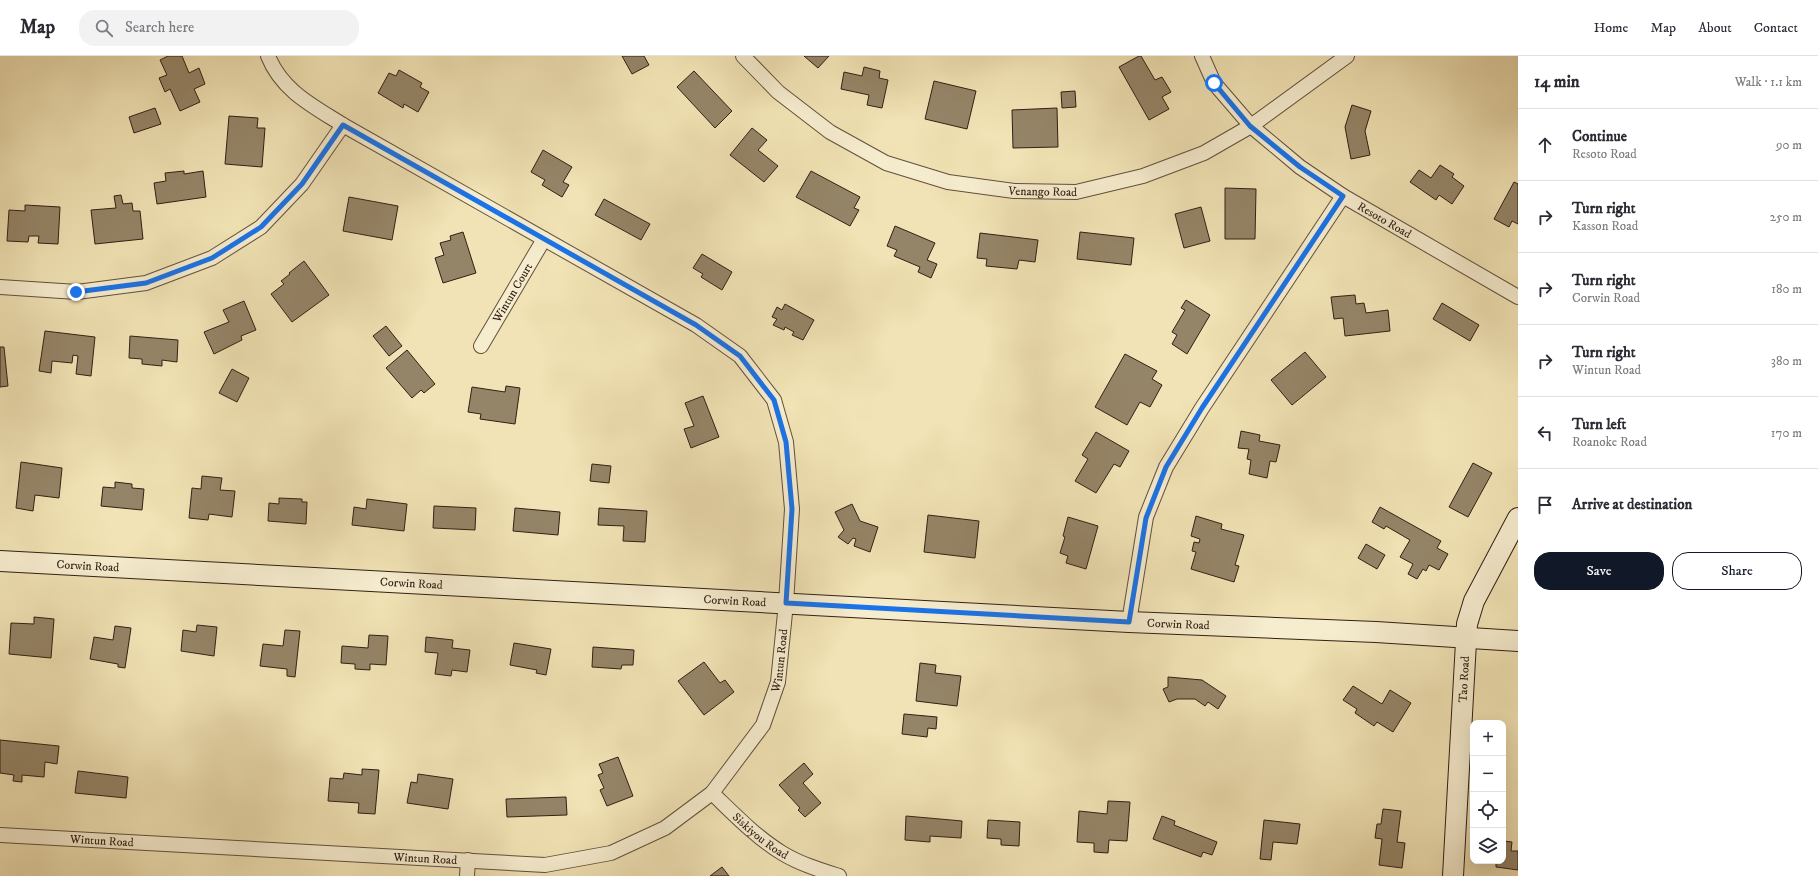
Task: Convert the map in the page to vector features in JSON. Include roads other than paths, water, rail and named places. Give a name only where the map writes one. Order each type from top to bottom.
[{"type":"main road","name":"Tao Road","points":[[1453,876],[1467,624],[1474,602],[1518,518]]},
{"type":"main road","name":"Corwin Road","points":[[0,561],[1129,622],[1518,640]]},
{"type":"street","name":"Wintun Road","points":[[0,835],[545,864],[611,853],[665,828],[712,794],[763,725],[778,682],[786,603],[792,509],[786,442],[774,400],[740,356],[696,325],[343,125],[295,94],[272,66],[268,56]]},
{"type":"street","name":"Venango Road","points":[[743,56],[778,92],[830,132],[886,163],[948,182],[1014,191],[1076,192],[1144,176],[1204,153],[1250,126],[1347,56]]},
{"type":"street","name":"Resoto Road","points":[[1202,56],[1214,83],[1250,126],[1300,167],[1343,196],[1518,297]]},
{"type":"street","points":[[0,287],[76,292],[146,283],[212,258],[261,227],[302,184],[343,125]]},
{"type":"street","points":[[1129,622],[1146,518],[1166,467],[1202,408],[1343,196]]},
{"type":"street","name":"Wintun Court","points":[[481,346],[544,239]]},
{"type":"street","name":"Siskiyou Road","points":[[712,794],[759,835],[783,853],[812,868],[839,876]]},
{"type":"street","points":[[467,876],[468,860]]}]
